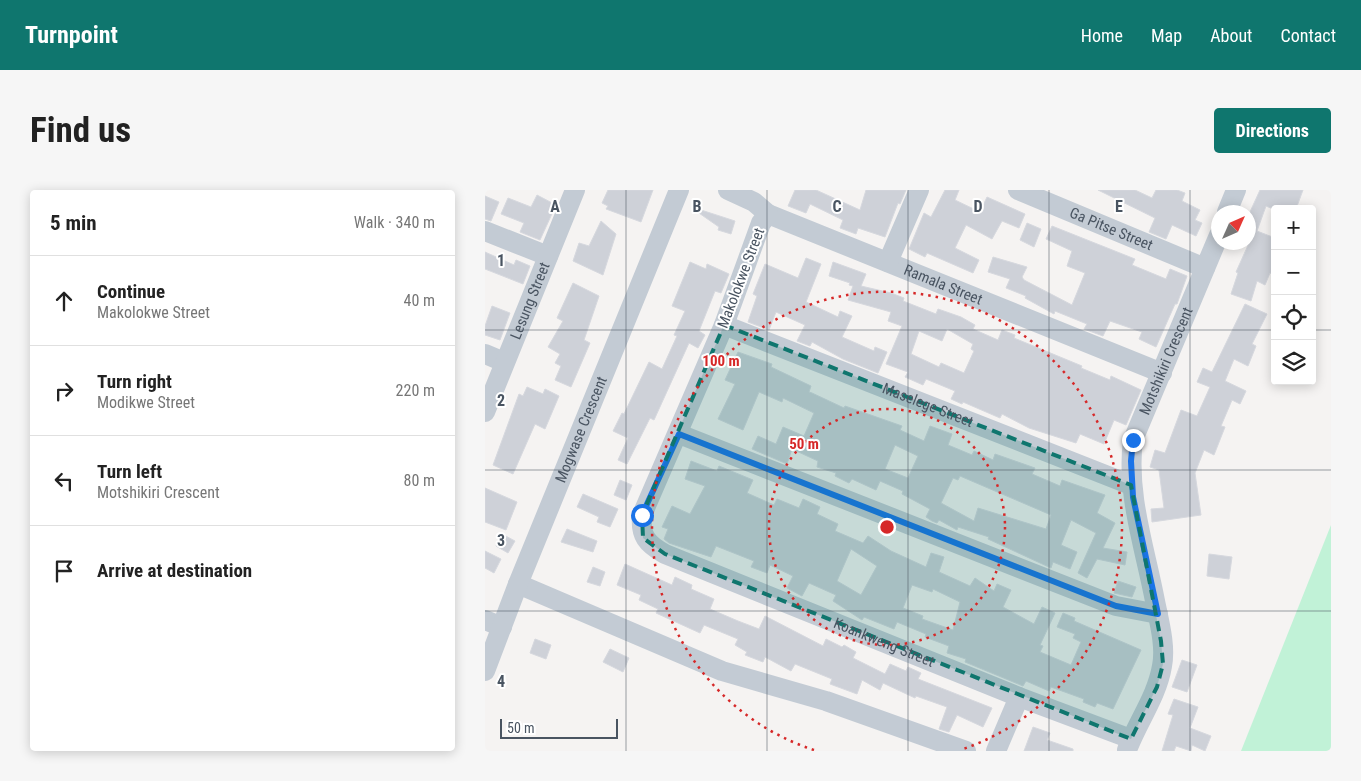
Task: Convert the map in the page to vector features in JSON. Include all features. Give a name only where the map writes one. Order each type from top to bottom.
[{"type":"street","name":"Lesung Street","points":[[485,412],[575,190]]},
{"type":"street","name":"Mogwase Crescent","points":[[485,671],[494,624],[518,584],[679,190]]},
{"type":"street","name":"Ramala Street","points":[[727,190],[753,202],[768,214],[1162,373]]},
{"type":"street","points":[[888,262],[919,190]]},
{"type":"street","name":"Ga Pitse Street","points":[[1019,190],[1205,268]]},
{"type":"street","points":[[1230,205],[1236,190]]},
{"type":"street","name":"Makolokwe Street","points":[[643,538],[641,528],[642,515],[679,434],[723,325],[761,223],[768,214]]},
{"type":"street","points":[[485,231],[549,256]]},
{"type":"street","name":"Motshikiri Crescent","points":[[1129,745],[1157,687],[1163,664],[1158,614],[1131,485],[1133,440],[1213,250]]},
{"type":"street","name":"Maselege Street","points":[[723,325],[1131,485]]},
{"type":"street","points":[[485,354],[504,362]]},
{"type":"street","points":[[679,434],[1116,606],[1158,614]]},
{"type":"street","name":"Koankweng Street","points":[[643,538],[665,554],[1019,697],[1129,745]]},
{"type":"street","points":[[518,584],[722,671],[826,701],[966,751]]},
{"type":"street","points":[[996,751],[1019,697]]},
{"type":"highlighted area","points":[[724,325],[1131,485],[1161,641],[1163,664],[1157,687],[1131,739],[665,554],[643,538],[642,515]]},
{"type":"green space","points":[[1331,525],[1331,751],[1241,751]]},
{"type":"building","points":[[608,190],[653,190],[641,222],[606,209],[608,206],[602,203]]},
{"type":"building","points":[[795,190],[816,190],[860,210],[866,190],[906,190],[900,204],[898,203],[885,237],[858,228],[856,234],[840,228],[843,220],[810,204],[806,213],[788,206]]},
{"type":"building","points":[[945,190],[959,190],[955,200],[980,212],[987,197],[1025,214],[1019,228],[1002,221],[992,239],[966,225],[955,248],[979,260],[973,273],[927,253],[925,257],[909,249],[924,213],[931,217]]},
{"type":"building","points":[[1098,190],[1135,190],[1152,198],[1156,190],[1177,190],[1185,193],[1182,201],[1200,210],[1195,220],[1202,223],[1196,236],[1172,225],[1166,239],[1149,232],[1155,218]]},
{"type":"building","points":[[1260,190],[1303,190],[1297,205],[1271,205],[1271,208],[1266,206],[1257,231],[1271,236],[1271,273],[1265,285],[1257,281],[1251,301],[1231,294],[1238,273],[1236,272],[1246,250],[1256,250],[1256,205],[1253,205]]},
{"type":"building","points":[[537,195],[556,205],[540,240],[520,232],[524,223],[501,214],[508,198],[531,207]]},
{"type":"building","points":[[485,196],[499,202],[491,221],[485,219]]},
{"type":"building","points":[[698,209],[735,221],[731,234],[718,230],[719,227],[696,211]]},
{"type":"building","points":[[601,221],[616,234],[603,275],[573,261],[579,243],[589,246]]},
{"type":"building","points":[[1027,223],[1041,229],[1034,247],[1020,240]]},
{"type":"building","points":[[1052,226],[1135,259],[1132,265],[1166,279],[1170,269],[1187,276],[1177,304],[1175,304],[1156,347],[1139,339],[1142,332],[1110,321],[1103,336],[1084,329],[1087,324],[1055,311],[1054,314],[1025,298],[1026,296],[1006,288],[1010,279],[988,272],[993,257],[1027,267],[1022,277],[1024,280],[1072,305],[1085,273],[1067,266],[1072,251],[1046,239]]},
{"type":"building","points":[[485,252],[514,265],[516,260],[530,266],[523,284],[485,269]]},
{"type":"building","points":[[806,258],[821,264],[806,302],[838,317],[840,311],[852,316],[842,337],[874,351],[875,347],[887,352],[878,373],[843,359],[812,342],[810,346],[797,341],[805,325],[776,312],[769,330],[748,322],[757,296],[753,294],[765,264],[798,278]]},
{"type":"building","points":[[690,262],[706,269],[707,264],[729,274],[721,293],[715,291],[699,331],[705,335],[698,348],[689,343],[654,420],[650,418],[627,464],[618,460],[628,438],[613,431],[622,413],[624,414],[649,362],[662,369],[677,336],[674,335],[685,311],[672,306]]},
{"type":"building","points":[[833,262],[866,274],[861,286],[891,293],[904,298],[903,301],[936,314],[938,309],[961,317],[975,325],[973,329],[998,340],[1002,330],[1015,335],[1014,338],[1082,366],[1081,368],[1110,380],[1111,376],[1141,390],[1126,425],[1114,420],[1104,444],[1080,434],[1076,443],[1029,428],[1002,414],[1000,418],[963,402],[962,404],[951,399],[955,391],[926,379],[923,385],[905,377],[908,372],[886,364],[902,326],[888,321],[891,312],[848,300],[853,286],[849,285],[850,283],[829,276]],"holes":[[[947,329],[973,344],[971,349],[974,351],[964,373],[941,363],[939,367],[911,354],[919,331],[942,341]]]},
{"type":"building","points":[[573,283],[599,296],[584,340],[590,343],[571,387],[555,380],[561,366],[555,363],[560,354],[548,347],[563,321],[557,318]]},
{"type":"building","points":[[1245,304],[1267,314],[1252,344],[1256,346],[1248,366],[1234,359],[1225,381],[1246,391],[1240,404],[1232,400],[1221,426],[1225,427],[1214,455],[1204,450],[1195,473],[1201,515],[1152,522],[1151,509],[1164,508],[1159,470],[1150,467],[1155,450],[1165,453],[1181,410],[1197,416],[1210,387],[1197,382],[1203,368],[1212,372]]},
{"type":"building","points":[[492,306],[510,313],[500,340],[485,335],[485,326]]},
{"type":"building","points":[[738,352],[772,364],[771,367],[811,386],[809,392],[844,408],[845,406],[902,426],[900,430],[924,441],[930,426],[952,434],[948,445],[972,455],[974,451],[993,460],[995,454],[1035,468],[1032,474],[1060,486],[1062,480],[1105,495],[1097,513],[1115,523],[1103,548],[1127,552],[1125,565],[1097,559],[1087,578],[1078,573],[1096,533],[1071,520],[1061,545],[1077,552],[1070,569],[1053,562],[1051,568],[988,539],[989,537],[958,527],[957,530],[939,520],[937,523],[932,521],[926,517],[930,509],[902,494],[903,491],[880,481],[876,490],[852,479],[849,483],[835,476],[836,473],[817,467],[818,461],[792,449],[787,464],[752,449],[758,436],[776,444],[783,427],[804,436],[814,413],[783,398],[782,402],[759,392],[743,430],[718,419],[735,384],[725,380]],"holes":[[[895,445],[918,456],[908,478],[885,469]],[[960,476],[1051,515],[1046,529],[978,508],[974,521],[941,503],[953,478],[958,480]]]},
{"type":"building","points":[[527,387],[543,394],[545,389],[559,396],[545,429],[535,424],[513,474],[493,465],[519,394],[523,396]]},
{"type":"building","points":[[691,461],[717,471],[719,466],[753,480],[747,493],[774,505],[777,499],[799,508],[803,499],[820,507],[817,514],[838,524],[835,531],[863,543],[868,536],[891,551],[926,567],[931,553],[944,557],[939,572],[970,586],[975,578],[994,591],[997,584],[1011,590],[1003,607],[1034,624],[1042,607],[1055,613],[1040,645],[1043,646],[1040,652],[1071,665],[1081,642],[1073,638],[1075,634],[1057,627],[1063,613],[1075,618],[1074,621],[1141,650],[1113,709],[1097,703],[1095,707],[1083,702],[1084,699],[1051,687],[1049,691],[1026,681],[1023,686],[965,662],[966,659],[947,653],[949,646],[925,637],[926,634],[897,622],[894,629],[864,617],[862,620],[833,601],[836,595],[809,583],[802,596],[787,588],[793,576],[770,565],[767,573],[751,567],[754,561],[716,546],[711,557],[669,543],[664,539],[668,529],[662,527],[672,506],[690,514],[705,486],[685,479]],"holes":[[[851,549],[877,566],[861,595],[837,581]],[[912,585],[932,592],[933,589],[960,602],[953,630],[922,619],[923,616],[903,608]]]},
{"type":"building","points":[[620,480],[632,485],[626,500],[614,495]]},
{"type":"building","points":[[485,488],[517,502],[506,530],[485,522]]},
{"type":"building","points":[[583,494],[618,509],[610,527],[597,522],[599,517],[577,507]]},
{"type":"building","points":[[567,529],[597,541],[593,552],[561,542]]},
{"type":"building","points":[[502,534],[515,541],[508,553],[496,546]]},
{"type":"building","points":[[485,551],[501,559],[494,573],[485,568]]},
{"type":"building","points":[[1209,554],[1232,557],[1229,579],[1207,576]]},
{"type":"building","points":[[625,564],[672,585],[675,577],[692,585],[691,589],[714,599],[710,609],[738,621],[759,629],[765,616],[823,646],[826,639],[842,647],[844,645],[856,652],[853,658],[885,674],[890,664],[906,671],[908,667],[921,673],[918,679],[992,708],[983,727],[957,715],[949,732],[939,729],[947,707],[916,696],[915,698],[883,683],[880,690],[862,680],[857,694],[830,684],[832,679],[795,664],[791,671],[765,657],[763,662],[745,655],[747,652],[735,645],[738,639],[704,625],[700,633],[656,613],[658,609],[639,600],[641,595],[617,585]]},
{"type":"building","points":[[593,567],[605,572],[600,586],[587,582]]},
{"type":"building","points":[[1118,581],[1136,587],[1132,597],[1114,593]]},
{"type":"building","points":[[535,639],[551,645],[546,659],[530,653]]},
{"type":"building","points":[[610,649],[629,658],[623,672],[603,662]]},
{"type":"building","points":[[1182,660],[1197,665],[1187,692],[1172,687]]},
{"type":"building","points":[[1174,699],[1198,707],[1190,728],[1211,736],[1205,751],[1192,745],[1191,751],[1176,746],[1174,751],[1162,751],[1173,715],[1168,714]]},
{"type":"building","points":[[1033,727],[1050,733],[1047,740],[1073,749],[1073,751],[1024,751]]},
{"type":"route","points":[[642,515],[679,434],[1116,606],[1158,614],[1131,485],[1133,440]]}]
